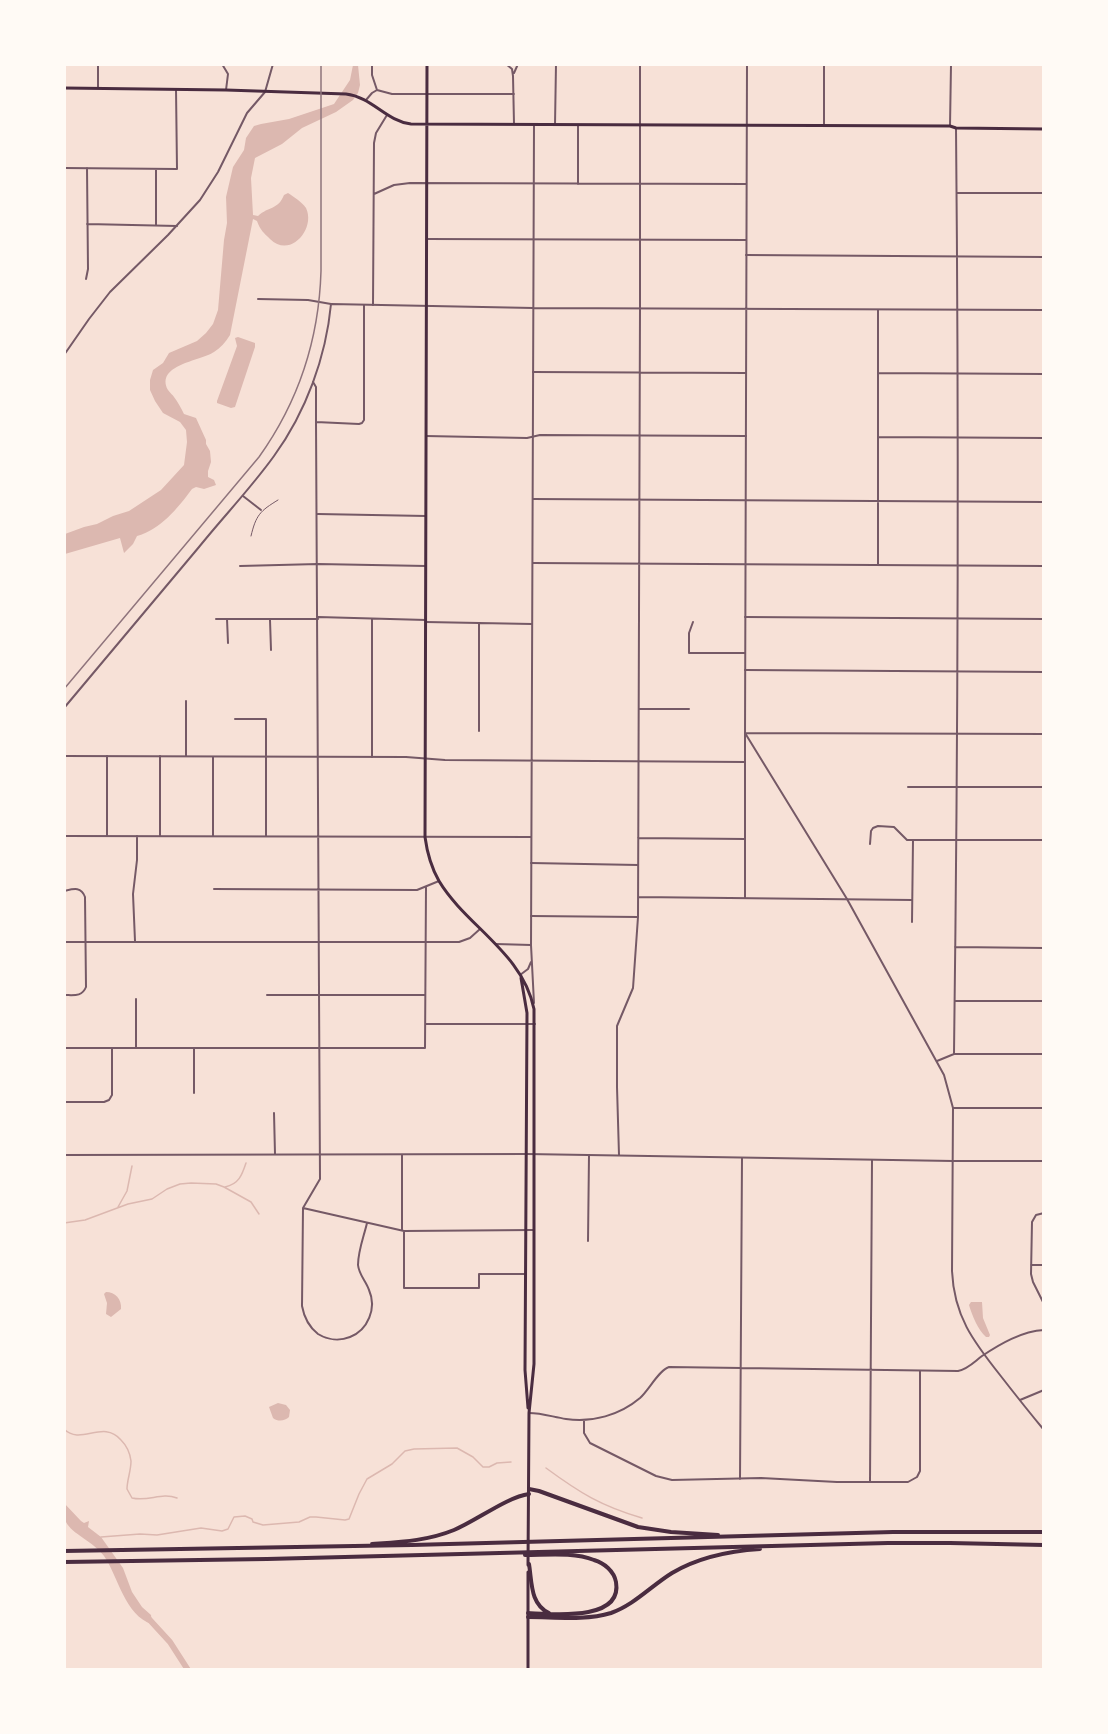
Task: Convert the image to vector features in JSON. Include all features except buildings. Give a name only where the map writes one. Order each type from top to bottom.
[{"type":"highway","points":[[322,1547],[408,1541],[431,1537],[454,1530],[529,1492],[539,1491],[624,1523],[647,1529],[755,1536]]},
{"type":"highway","points":[[64,1551],[322,1547],[893,1532],[1044,1532]]},
{"type":"highway","points":[[64,1562],[812,1545],[950,1543],[1044,1545]]},
{"type":"highway","points":[[528,1615],[577,1617],[604,1615],[630,1604],[681,1568],[711,1556],[737,1551],[812,1545]]},
{"type":"highway","points":[[489,1553],[586,1557],[600,1562],[612,1572],[616,1591],[603,1607],[584,1614],[528,1615]]},
{"type":"highway","points":[[528,1564],[535,1600],[544,1611],[553,1614]]},
{"type":"main road","points":[[427,64],[425,837],[428,856],[439,881],[509,959],[530,991],[534,1009],[534,1364],[529,1413]]},
{"type":"main road","points":[[64,88],[346,94],[361,97],[387,115],[405,123],[426,124],[951,126],[956,128],[1044,129]]},
{"type":"main road","points":[[520,975],[526,998],[527,1024],[525,1370],[529,1413],[528,1670]]},
{"type":"street","points":[[98,64],[98,88]]},
{"type":"street","points":[[222,64],[228,74],[226,90]]},
{"type":"street","points":[[64,355],[110,292],[192,210],[210,185],[247,114],[265,92],[273,64]]},
{"type":"street","points":[[372,64],[372,75],[377,90]]},
{"type":"street","points":[[507,64],[512,69],[513,76],[514,124]]},
{"type":"street","points":[[513,76],[518,64]]},
{"type":"street","points":[[555,125],[556,64]]},
{"type":"street","points":[[619,1155],[617,1026],[633,988],[638,917],[640,64]]},
{"type":"street","points":[[745,898],[747,64]]},
{"type":"street","points":[[824,64],[824,125]]},
{"type":"street","points":[[835,64],[951,65],[951,126]]},
{"type":"street","points":[[64,168],[177,169],[176,89]]},
{"type":"street","points":[[366,100],[377,90],[392,94],[514,94]]},
{"type":"street","points":[[373,305],[374,138],[387,115]]},
{"type":"street","points":[[534,125],[531,837],[531,959],[534,1009]]},
{"type":"street","points":[[578,125],[578,184]]},
{"type":"street","points":[[954,1054],[958,565],[956,128]]},
{"type":"street","points":[[86,279],[88,270],[87,168]]},
{"type":"street","points":[[156,168],[156,225]]},
{"type":"street","points":[[374,194],[400,184],[427,183],[746,184]]},
{"type":"street","points":[[957,193],[1044,193]]},
{"type":"street","points":[[87,224],[177,225]]},
{"type":"street","points":[[427,238],[746,240]]},
{"type":"street","points":[[746,255],[1044,257]]},
{"type":"street","points":[[258,299],[308,300],[331,304],[533,308],[1044,310]]},
{"type":"street","points":[[64,708],[243,496],[285,441],[313,382],[326,337],[331,304]]},
{"type":"street","points":[[316,422],[363,423],[364,304]]},
{"type":"street","points":[[878,309],[878,565]]},
{"type":"street","points":[[533,372],[746,373]]},
{"type":"street","points":[[878,373],[1044,374]]},
{"type":"street","points":[[313,382],[316,387],[318,564],[321,1154],[320,1179],[303,1208],[303,1312],[310,1326],[318,1334],[328,1338],[340,1339],[354,1335],[366,1325],[371,1315],[371,1295],[360,1274],[358,1264],[367,1223]]},
{"type":"street","points":[[64,418],[64,425]]},
{"type":"street","points":[[426,436],[527,438],[533,436],[746,436]]},
{"type":"street","points":[[878,437],[1044,438]]},
{"type":"street","points":[[243,496],[261,510]]},
{"type":"street","points":[[532,499],[1044,502]]},
{"type":"street","points":[[317,514],[426,516]]},
{"type":"street","points":[[532,563],[1044,566]]},
{"type":"street","points":[[240,566],[318,564],[426,566]]},
{"type":"street","points":[[745,617],[1044,619]]},
{"type":"street","points":[[216,619],[318,618],[532,624]]},
{"type":"street","points":[[227,619],[228,643]]},
{"type":"street","points":[[270,619],[271,650]]},
{"type":"street","points":[[372,619],[372,757]]},
{"type":"street","points":[[693,622],[689,633],[689,653],[745,653]]},
{"type":"street","points":[[479,623],[479,731]]},
{"type":"street","points":[[745,670],[1044,672]]},
{"type":"street","points":[[186,702],[186,756]]},
{"type":"street","points":[[639,709],[689,709]]},
{"type":"street","points":[[235,719],[266,719],[266,836]]},
{"type":"street","points":[[745,733],[1044,734]]},
{"type":"street","points":[[745,733],[847,899],[948,1085],[953,1108],[952,1271],[954,1296],[963,1323],[984,1355],[1044,1430]]},
{"type":"street","points":[[64,756],[745,762]]},
{"type":"street","points":[[107,756],[108,836]]},
{"type":"street","points":[[160,756],[160,836]]},
{"type":"street","points":[[213,756],[213,836]]},
{"type":"street","points":[[908,787],[1044,787]]},
{"type":"street","points":[[870,844],[871,830],[878,826],[894,827],[907,840],[1044,840]]},
{"type":"street","points":[[64,836],[531,837]]},
{"type":"street","points":[[135,942],[133,894],[137,836]]},
{"type":"street","points":[[638,838],[745,839]]},
{"type":"street","points":[[912,922],[913,840]]},
{"type":"street","points":[[531,863],[638,865]]},
{"type":"street","points":[[214,889],[417,890],[439,881]]},
{"type":"street","points":[[64,1048],[425,1048],[426,887]]},
{"type":"street","points":[[64,891],[77,889],[84,894],[86,942],[85,990],[78,995],[64,995]]},
{"type":"street","points":[[638,897],[912,900]]},
{"type":"street","points":[[531,916],[638,917]]},
{"type":"street","points":[[64,942],[466,941],[480,929]]},
{"type":"street","points":[[496,944],[531,945]]},
{"type":"street","points":[[955,948],[1044,948]]},
{"type":"street","points":[[520,975],[528,969],[531,959]]},
{"type":"street","points":[[267,995],[425,995]]},
{"type":"street","points":[[136,999],[136,1048]]},
{"type":"street","points":[[955,1001],[1044,1001]]},
{"type":"street","points":[[425,1024],[535,1024]]},
{"type":"street","points":[[64,1102],[104,1102],[110,1098],[112,1095],[111,1048]]},
{"type":"street","points":[[194,1048],[194,1093]]},
{"type":"street","points":[[937,1061],[954,1054],[1044,1054]]},
{"type":"street","points":[[953,1108],[1044,1108]]},
{"type":"street","points":[[274,1113],[275,1154]]},
{"type":"street","points":[[402,1154],[404,1288],[479,1288],[479,1274],[526,1274]]},
{"type":"street","points":[[64,1155],[534,1154],[1044,1161]]},
{"type":"street","points":[[588,1241],[589,1155]]},
{"type":"street","points":[[740,1479],[741,1158]]},
{"type":"street","points":[[870,1482],[872,1160]]},
{"type":"street","points":[[303,1208],[403,1231],[534,1230]]},
{"type":"street","points":[[1044,1214],[1036,1215],[1032,1221],[1031,1265],[1033,1282],[1044,1304]]},
{"type":"street","points":[[1031,1265],[1044,1265]]},
{"type":"street","points":[[529,1413],[584,1420],[609,1415],[632,1404],[647,1392],[665,1368],[958,1371],[967,1368],[984,1355],[1018,1336],[1044,1330]]},
{"type":"street","points":[[584,1420],[585,1437],[590,1443],[656,1476],[682,1480],[908,1482],[914,1480],[919,1474],[920,1371]]},
{"type":"street","points":[[1020,1400],[1044,1390]]},
{"type":"lane","points":[[251,536],[254,522],[261,510],[278,500]]},
{"type":"shaded area","points":[[353,65],[358,65],[360,85],[353,100],[336,112],[302,128],[282,144],[255,158],[251,178],[253,215],[258,216],[276,206],[288,193],[306,208],[308,216],[304,232],[293,244],[285,246],[270,239],[253,219],[230,335],[214,352],[173,369],[168,375],[166,382],[168,390],[184,414],[196,418],[206,440],[211,462],[208,477],[214,480],[216,485],[204,489],[196,487],[192,489],[161,524],[137,536],[124,553],[120,538],[65,554],[65,534],[129,511],[161,490],[184,465],[186,430],[180,422],[163,413],[150,390],[150,380],[153,370],[163,363],[169,353],[197,341],[213,324],[218,310],[227,223],[226,197],[233,167],[244,150],[246,138],[254,126],[289,119],[334,104],[350,80]]},
{"type":"shaded area","points":[[235,338],[255,343],[255,347],[235,407],[231,408],[217,401],[237,346]]},
{"type":"shaded area","points":[[106,1292],[117,1297],[121,1305],[121,1309],[111,1317],[106,1314],[107,1303],[104,1294]]},
{"type":"shaded area","points":[[971,1302],[982,1302],[983,1318],[989,1337],[983,1334],[976,1322],[969,1305]]},
{"type":"shaded area","points":[[278,1403],[286,1405],[290,1410],[289,1417],[286,1419],[273,1418],[269,1407]]},
{"type":"shaded area","points":[[64,1503],[81,1521],[84,1523],[89,1521],[88,1527],[101,1537],[123,1568],[132,1592],[142,1607],[151,1615],[152,1624],[135,1613],[104,1556],[66,1522]]},
{"type":"waterway","points":[[225,1187],[237,1181],[246,1163]]},
{"type":"waterway","points":[[118,1207],[127,1191],[132,1166]]},
{"type":"waterway","points":[[64,1223],[85,1220],[128,1204],[152,1199],[167,1189],[191,1183],[216,1184],[224,1187],[251,1202],[259,1214]]},
{"type":"waterway","points":[[64,1429],[78,1435],[107,1432],[121,1440],[127,1447],[131,1458],[127,1489],[132,1498],[166,1496],[177,1498]]},
{"type":"waterway","points":[[101,1537],[157,1535],[201,1528],[222,1531],[228,1529],[234,1517],[245,1516],[263,1525],[299,1522],[310,1517],[349,1519],[367,1479],[392,1464],[405,1451],[414,1449],[457,1448],[473,1457],[483,1467],[511,1462]]},
{"type":"waterway","points":[[546,1468],[591,1498],[614,1509],[642,1518]]},
{"type":"waterway","points":[[148,1618],[170,1642],[188,1670]]},
{"type":"railway","points":[[64,689],[259,457],[273,436],[296,391],[311,345],[321,271],[321,64]]}]
